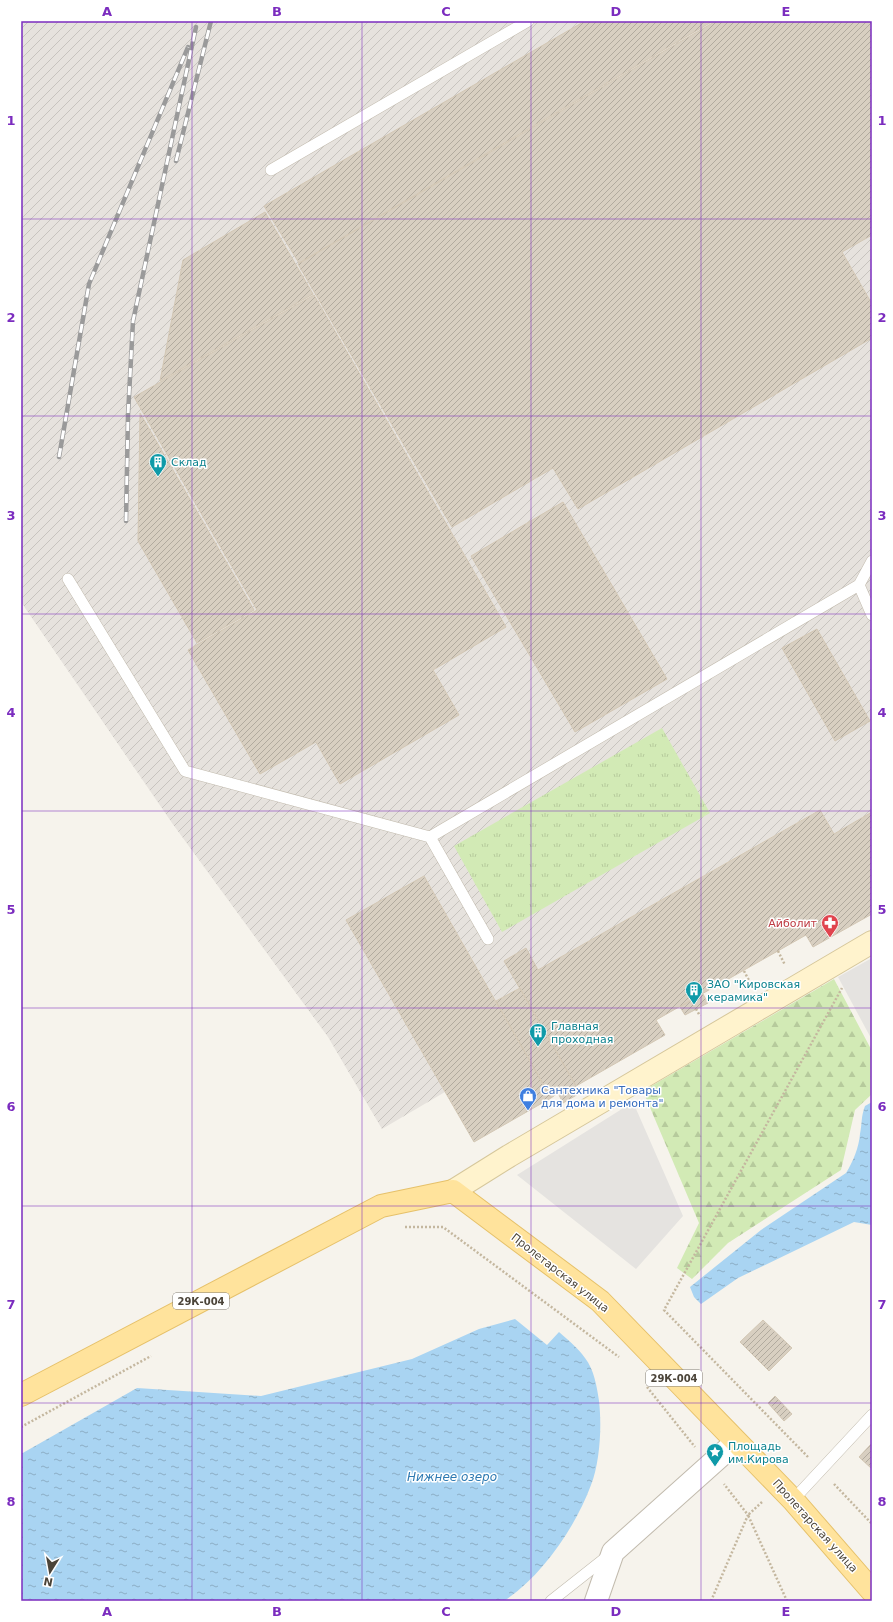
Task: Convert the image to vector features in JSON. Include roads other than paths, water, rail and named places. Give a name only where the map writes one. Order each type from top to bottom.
[{"type":"main road","name":"29К-004","points":[[21,1395],[381,1206],[453,1191]]},
{"type":"main road","name":"Пролетарская улица","points":[[453,1191],[600,1301],[786,1493],[872,1591]]},
{"type":"street","points":[[453,1191],[509,1156],[872,942]]},
{"type":"street","points":[[596,1601],[613,1552],[736,1442]]},
{"type":"lane","points":[[271,170],[528,21]]},
{"type":"lane","points":[[430,837],[859,585],[872,561]]},
{"type":"lane","points":[[68,579],[185,771],[430,837],[488,939]]},
{"type":"lane","points":[[859,585],[872,615]]},
{"type":"lane","points":[[786,1493],[821,1470],[872,1415]]},
{"type":"lane","points":[[551,1601],[613,1552]]},
{"type":"water","points":[[872,1102],[872,1225],[854,1222],[738,1278],[701,1304],[694,1297],[690,1287],[761,1230],[846,1173],[857,1149],[865,1106]]},
{"type":"water","name":"Нижнее озеро","points":[[515,1319],[547,1345],[559,1332],[576,1347],[585,1358],[591,1367],[596,1384],[600,1411],[600,1432],[594,1476],[576,1518],[556,1550],[544,1565],[518,1591],[504,1601],[21,1601],[21,1454],[137,1388],[261,1396],[412,1359],[479,1329]]},
{"type":"railway","points":[[176,161],[211,21]]},
{"type":"railway","points":[[126,521],[128,415],[133,321],[196,27]]},
{"type":"railway","points":[[59,457],[89,284],[188,47]]},
{"type":"place","name":"Склад","points":[[158,477]]},
{"type":"place","name":"Айболит","points":[[830,938]]},
{"type":"place","name":"ЗАО \"Кировская керамика\"","points":[[694,1005]]},
{"type":"place","name":"Главная проходная","points":[[538,1047]]},
{"type":"place","name":"Сантехника \"Товары для дома и ремонта\"","points":[[528,1111]]},
{"type":"place","name":"Площадь им.Кирова","points":[[715,1467]]}]
